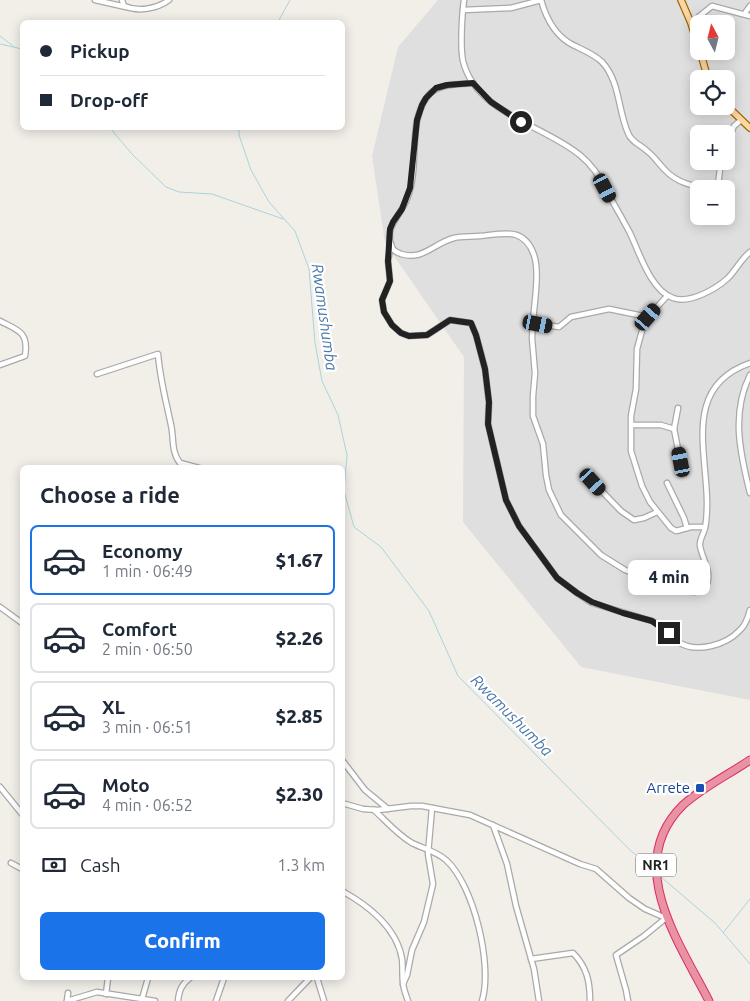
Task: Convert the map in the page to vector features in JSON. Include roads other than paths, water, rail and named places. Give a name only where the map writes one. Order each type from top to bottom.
[{"type":"highway","name":"NR1","points":[[709,1001],[666,918],[658,889],[656,866],[660,842],[666,828],[675,815],[691,799],[750,760]]},
{"type":"main road","points":[[681,0],[690,21]]},
{"type":"main road","points":[[735,114],[750,128]]},
{"type":"street","points":[[95,0],[126,7],[150,8],[163,4],[168,0]]},
{"type":"street","points":[[122,0],[123,5],[126,7]]},
{"type":"street","points":[[464,0],[463,58],[473,83],[491,102],[521,122],[568,147],[589,163],[605,188],[650,276],[660,290],[667,296],[675,299],[697,296],[726,279],[750,252]]},
{"type":"street","points":[[463,10],[510,8],[541,0],[545,15],[558,34],[566,41],[588,52],[603,63],[615,85],[625,125],[631,139],[648,151],[666,172],[676,180],[690,185]]},
{"type":"street","points":[[701,15],[712,6],[748,15],[750,6]]},
{"type":"street","points":[[473,83],[440,86],[426,98],[417,120],[410,188],[402,209],[393,222],[389,237],[391,244],[396,252],[414,256],[422,255],[452,238],[504,232],[518,236],[530,246],[536,265],[532,338],[535,373],[532,407],[533,416],[543,444],[549,490],[561,515],[594,549],[610,562],[625,570],[682,591],[690,592],[704,589],[708,583],[706,565],[700,544],[705,527],[707,499],[703,462],[703,414],[712,392],[720,380],[731,371],[750,363]]},
{"type":"street","points":[[735,125],[741,120]]},
{"type":"street","points":[[391,244],[388,261],[390,281],[382,300],[384,312],[392,325],[401,333],[409,336],[427,335],[450,320],[471,323],[485,369],[489,402],[488,424],[506,500],[519,526],[557,578],[592,602],[658,624],[680,643],[690,647],[701,647],[729,640],[744,626],[750,610]]},
{"type":"street","points":[[667,296],[648,317],[637,349],[636,389],[631,416],[632,457],[642,486],[657,512],[674,531],[705,527]]},
{"type":"street","points":[[533,323],[560,327],[571,317],[609,310],[648,317]]},
{"type":"street","points":[[0,321],[18,330],[25,337],[26,347],[25,356],[0,364]]},
{"type":"street","points":[[97,374],[158,354],[174,453],[181,465]]},
{"type":"street","points":[[750,375],[740,401],[738,429],[742,460],[750,493]]},
{"type":"street","points":[[678,408],[674,429],[683,474]]},
{"type":"street","points":[[632,425],[661,424],[674,429]]},
{"type":"street","points":[[593,482],[621,511],[634,520],[657,512]]},
{"type":"street","points":[[667,484],[687,528]]},
{"type":"street","points":[[0,607],[20,622]]},
{"type":"street","points":[[345,764],[365,790],[388,809]]},
{"type":"street","points":[[0,788],[20,812]]},
{"type":"street","points":[[345,804],[373,810],[411,806],[470,814],[580,864],[596,869],[629,898],[645,909],[666,918],[616,955],[628,1001]]},
{"type":"street","points":[[403,984],[412,950],[424,922],[433,884],[429,849],[432,808]]},
{"type":"street","points":[[373,810],[411,842],[429,849],[454,868],[470,898],[482,944],[485,976],[485,989],[482,1001]]},
{"type":"street","points":[[493,825],[507,864],[531,959],[539,1001]]},
{"type":"street","points":[[11,863],[20,868]]},
{"type":"street","points":[[345,892],[353,896],[393,933],[400,950],[403,984],[408,1001]]},
{"type":"street","points":[[531,959],[573,953],[581,961],[590,982],[590,1001]]},
{"type":"street","points":[[106,994],[108,980]]},
{"type":"street","points":[[142,999],[147,980]]},
{"type":"street","points":[[178,1001],[181,986],[188,980]]},
{"type":"street","points":[[216,1001],[223,980]]},
{"type":"street","points":[[288,1001],[308,980]]},
{"type":"street","points":[[318,980],[324,1001]]},
{"type":"street","points":[[68,993],[67,1001],[91,993],[155,1001]]},
{"type":"waterway","name":"Rwamushumba","points":[[279,20],[290,0]]},
{"type":"waterway","points":[[0,36],[13,46]]},
{"type":"waterway","points":[[0,44],[20,49]]},
{"type":"waterway","points":[[112,130],[132,154],[166,187],[179,192],[212,194],[283,219]]},
{"type":"waterway","name":"Rwamushumba","points":[[239,130],[251,170],[269,202],[295,231],[309,269],[315,343],[322,381],[338,415],[347,455],[345,479]]},
{"type":"waterway","name":"Rwamushumba","points":[[345,495],[354,527],[381,547],[429,611],[458,676],[629,849],[654,871]]},
{"type":"waterway","name":"Rwamushumba","points":[[661,877],[715,923],[750,964]]},
{"type":"waterway","points":[[723,933],[750,899]]},
{"type":"place","name":"Arrete","points":[[700,788]]}]
